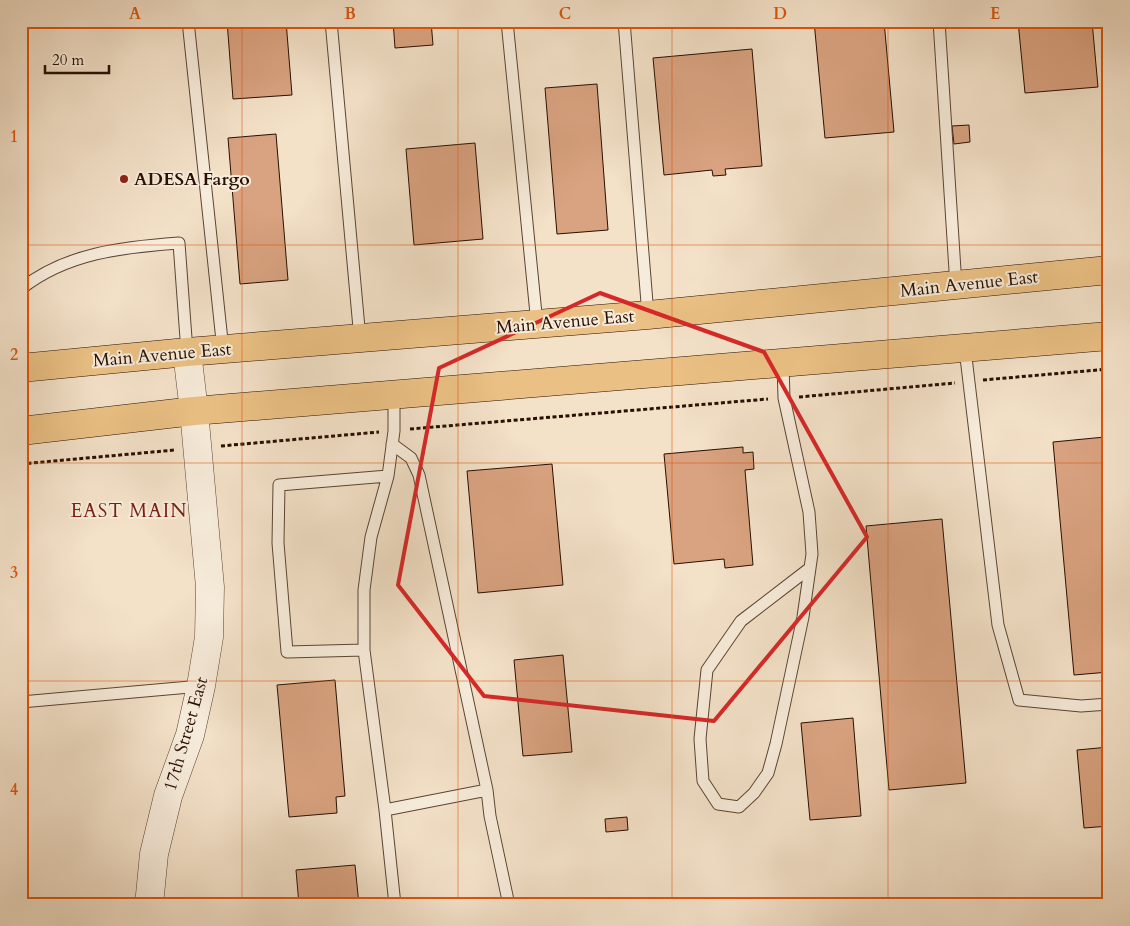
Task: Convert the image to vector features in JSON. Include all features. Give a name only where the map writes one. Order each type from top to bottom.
[{"type":"main road","name":"Main Avenue East","points":[[21,368],[187,352],[648,315],[1109,270]]},
{"type":"main road","points":[[21,431],[194,411],[1109,336]]},
{"type":"street","name":"17th Street East","points":[[149,905],[154,854],[168,796],[190,735],[209,637],[210,587],[187,352]]},
{"type":"lane","points":[[188,21],[223,350]]},
{"type":"lane","points":[[331,21],[360,339]]},
{"type":"lane","points":[[507,21],[536,324]]},
{"type":"lane","points":[[624,21],[648,315]]},
{"type":"lane","points":[[940,21],[956,286]]},
{"type":"lane","points":[[21,289],[50,270],[97,253],[179,243],[187,352]]},
{"type":"lane","points":[[965,348],[998,625],[1018,700],[1081,706],[1109,704]]},
{"type":"lane","points":[[783,364],[784,398],[809,512],[812,554],[810,568],[803,617],[768,773],[754,793],[739,807],[718,804],[703,781],[700,739],[707,670],[742,621],[810,568]]},
{"type":"lane","points":[[394,395],[394,431],[388,476],[371,537],[365,581],[364,650],[386,810],[396,905]]},
{"type":"lane","points":[[392,444],[411,458],[419,475],[487,790],[490,816],[509,905]]},
{"type":"lane","points":[[364,650],[287,652],[278,543],[279,485],[388,476]]},
{"type":"lane","points":[[21,702],[201,686]]},
{"type":"lane","points":[[386,810],[487,790]]},
{"type":"path","points":[[236,445],[1109,370]]},
{"type":"path","points":[[21,464],[149,452]]},
{"type":"highlighted area","points":[[600,293],[764,352],[867,537],[714,721],[484,696],[398,585],[439,368]]},
{"type":"building","points":[[227,21],[286,21],[292,95],[233,99]]},
{"type":"building","points":[[393,21],[431,21],[433,45],[395,48]]},
{"type":"building","points":[[814,21],[884,21],[894,132],[825,138]]},
{"type":"building","points":[[1018,21],[1092,21],[1098,87],[1025,93]]},
{"type":"building","points":[[752,49],[762,166],[725,169],[726,175],[713,176],[712,170],[664,175],[653,58]]},
{"type":"building","points":[[597,84],[608,230],[557,234],[545,88]]},
{"type":"building","points":[[969,125],[970,142],[954,144],[952,126]]},
{"type":"building","points":[[276,134],[288,280],[240,284],[228,138]]},
{"type":"building","points":[[475,143],[483,239],[414,245],[406,149]]},
{"type":"building","points":[[1109,420],[1109,672],[1074,675],[1053,442],[1105,437],[1104,421]]},
{"type":"building","points":[[743,447],[743,453],[753,452],[754,469],[745,470],[753,565],[725,568],[724,559],[674,564],[664,454]]},
{"type":"building","points":[[552,464],[563,585],[478,593],[467,471]]},
{"type":"building","points":[[942,519],[966,783],[889,790],[866,526]]},
{"type":"building","points":[[563,655],[572,752],[523,756],[514,660]]},
{"type":"building","points":[[335,680],[345,796],[336,797],[337,813],[289,817],[277,685]]},
{"type":"building","points":[[853,718],[861,816],[810,820],[801,723]]},
{"type":"building","points":[[1109,747],[1109,826],[1084,828],[1077,750]]},
{"type":"building","points":[[627,817],[628,830],[606,832],[605,819]]},
{"type":"building","points":[[355,865],[359,905],[299,905],[296,870]]},
{"type":"place","name":"ADESA Fargo","points":[[124,179]]},
{"type":"district","name":"EAST MAIN","points":[[129,511]]}]
